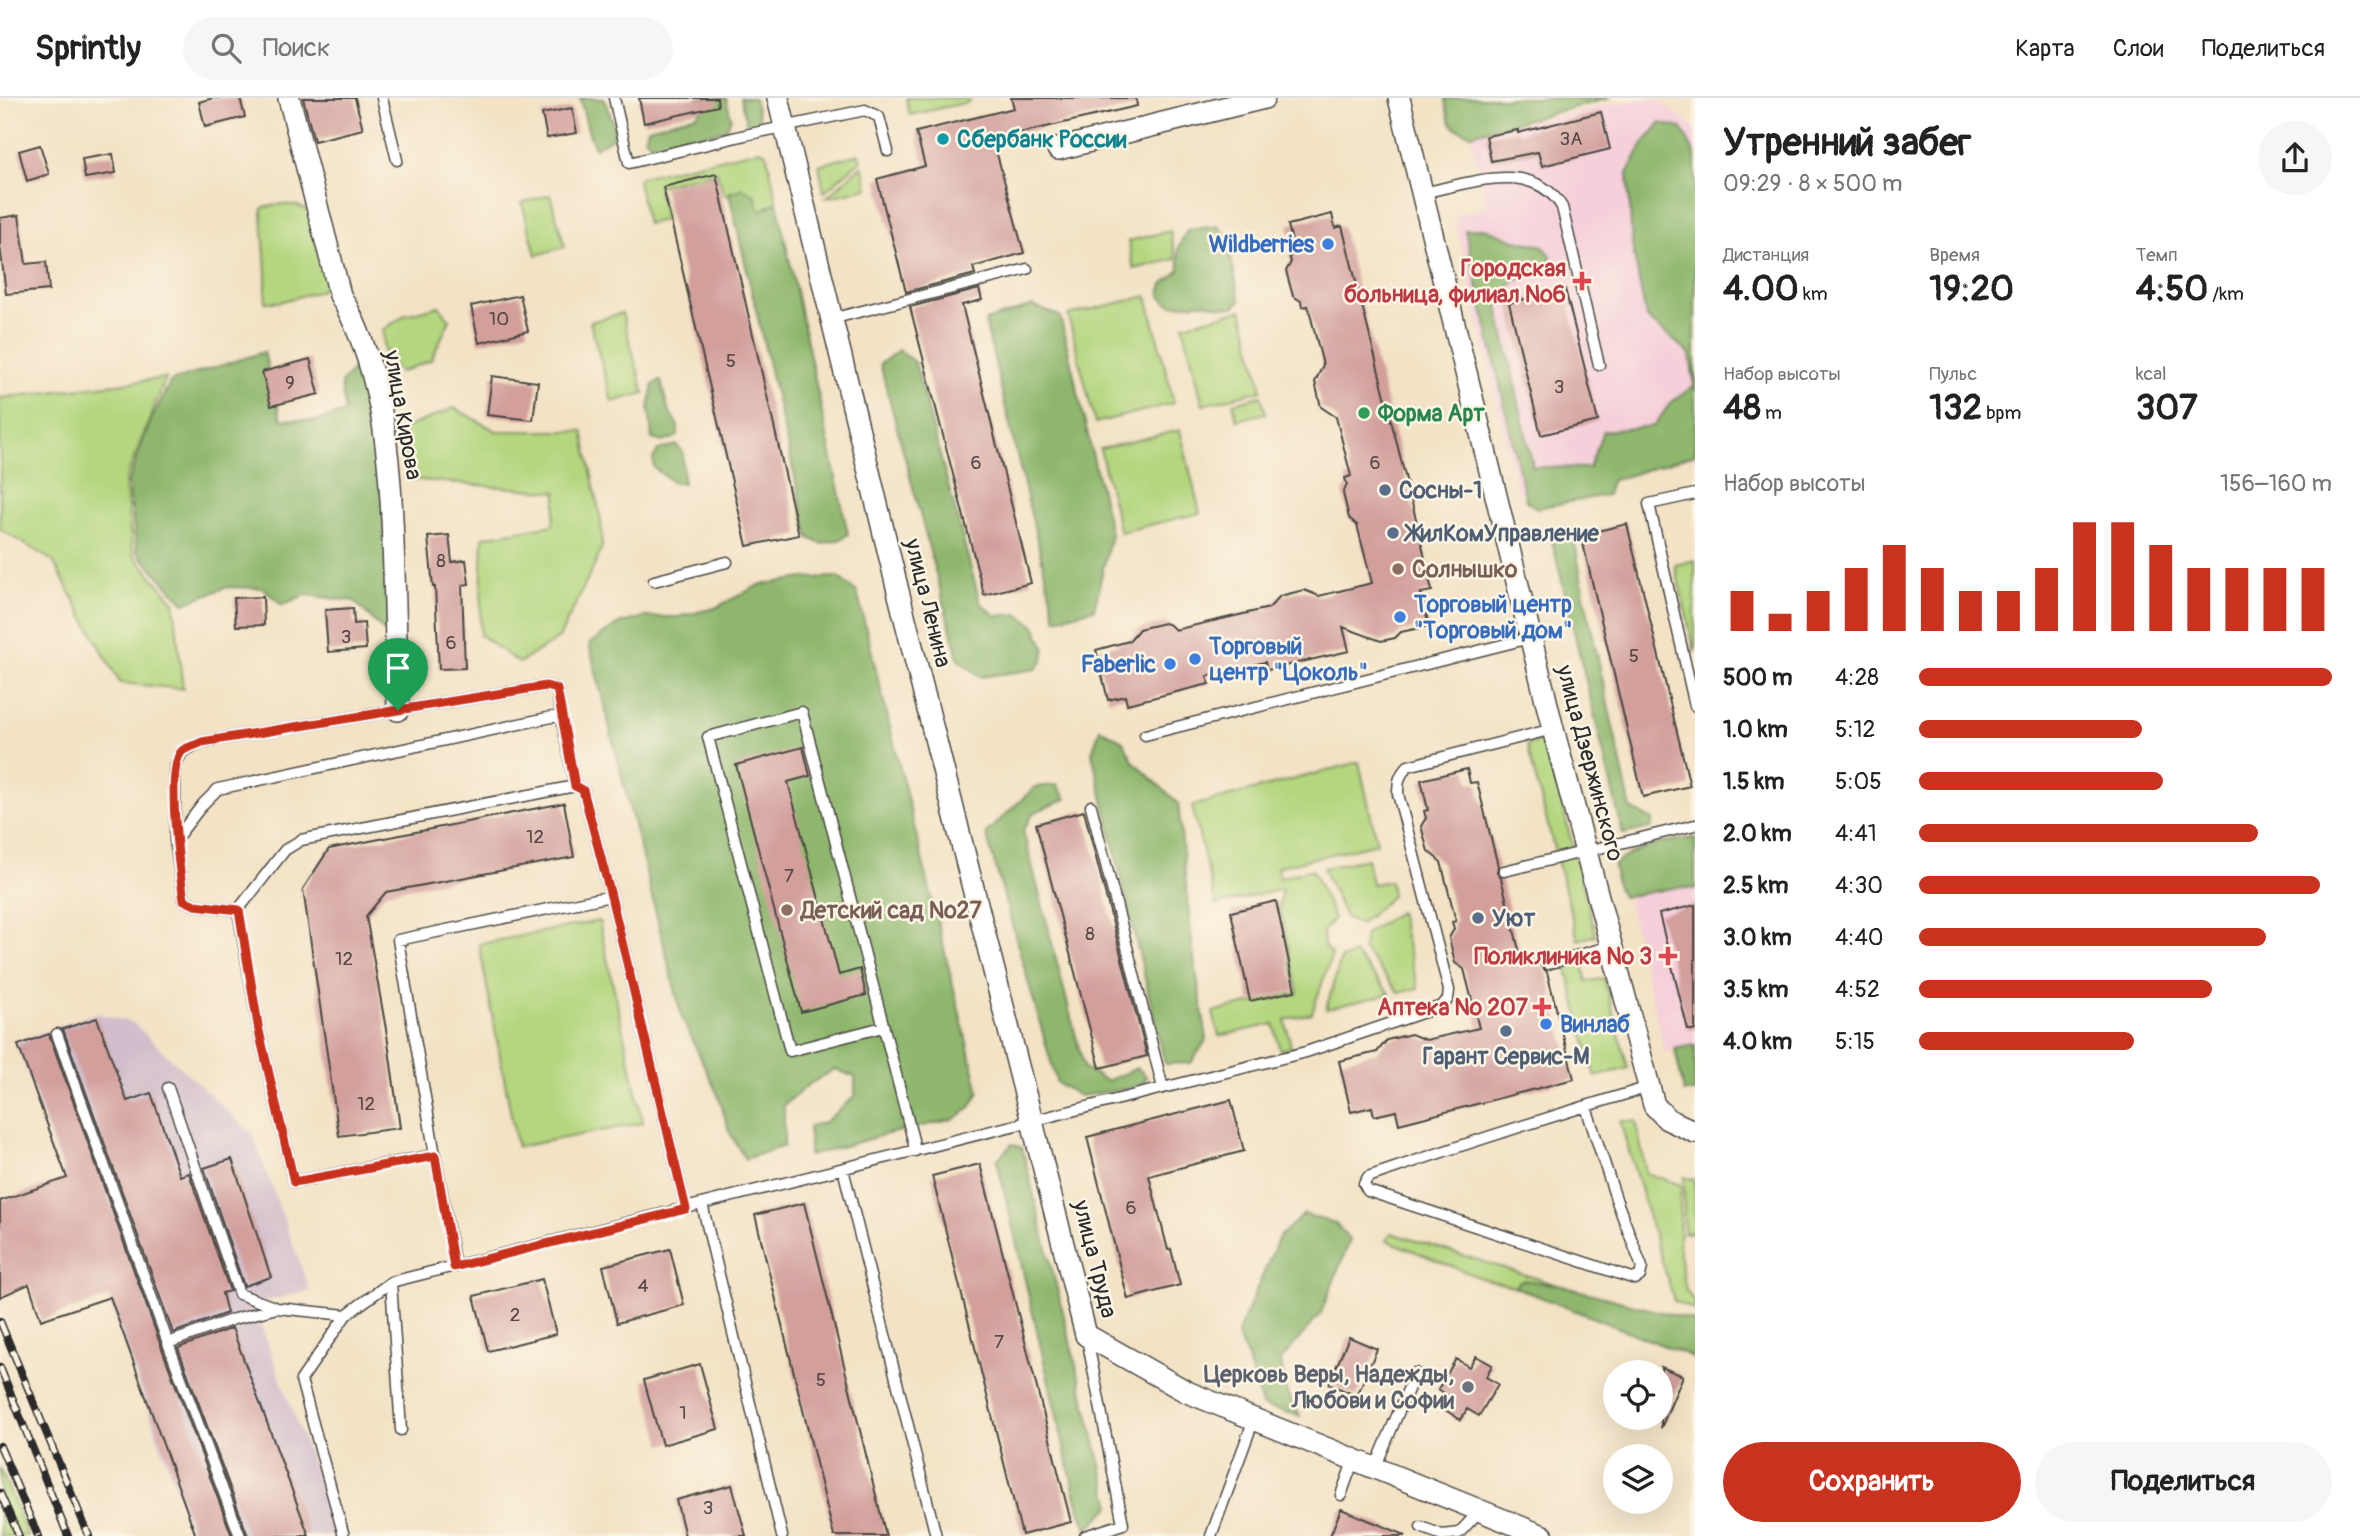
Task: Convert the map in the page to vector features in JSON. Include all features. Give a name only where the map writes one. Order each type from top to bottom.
[{"type":"street","name":"улица Кирова","points":[[289,98],[340,295],[356,323],[363,343],[385,433],[393,518],[398,710]]},
{"type":"street","name":"улица Ленина","points":[[778,98],[1032,1119]]},
{"type":"street","points":[[1058,149],[1264,98]]},
{"type":"street","name":"улица Дзержинского","points":[[1399,98],[1553,729],[1654,1105],[1660,1114],[1695,1132]]},
{"type":"street","name":"улица Труда","points":[[1032,1119],[1086,1335],[1187,1392],[1375,1468],[1486,1521],[1543,1536]]},
{"type":"lane","points":[[382,98],[397,160]]},
{"type":"lane","points":[[614,98],[629,163],[865,110],[878,117],[888,151]]},
{"type":"lane","points":[[1422,193],[1502,178],[1524,179],[1548,188],[1562,207],[1599,365]]},
{"type":"lane","points":[[831,319],[1027,269]]},
{"type":"lane","points":[[1695,494],[1648,505],[1695,706]]},
{"type":"lane","points":[[654,581],[727,562]]},
{"type":"lane","points":[[1144,736],[1530,638]]},
{"type":"lane","points":[[239,910],[195,905],[184,900],[176,840],[175,767],[182,752],[202,742],[546,686],[557,689],[575,786]]},
{"type":"lane","points":[[883,1027],[790,1051],[708,737],[802,712],[915,1151]]},
{"type":"lane","points":[[176,840],[202,804],[218,789],[561,715]]},
{"type":"lane","points":[[345,1536],[302,1380],[346,1315],[391,1282],[1306,1052],[1442,1006],[1448,999],[1449,990],[1398,794],[1401,772],[1408,766],[1553,729]]},
{"type":"lane","points":[[435,1156],[294,1182],[259,1031],[239,910],[285,850],[301,840],[575,786],[583,790],[611,896],[686,1209]]},
{"type":"lane","points":[[1091,806],[1163,1088]]},
{"type":"lane","points":[[1504,871],[1695,825]]},
{"type":"lane","points":[[454,1267],[398,940],[611,896]]},
{"type":"lane","points":[[1548,964],[1611,946]]},
{"type":"lane","points":[[57,1034],[240,1536]]},
{"type":"lane","points":[[1586,1107],[1642,1267],[1640,1276],[1635,1279],[1368,1191],[1364,1184],[1368,1177],[1422,1158],[1649,1087]]},
{"type":"lane","points":[[168,1088],[239,1294],[277,1308],[346,1315]]},
{"type":"lane","points":[[843,1169],[936,1536]]},
{"type":"lane","points":[[702,1204],[782,1536]]},
{"type":"lane","points":[[391,1282],[401,1430]]},
{"type":"lane","points":[[169,1342],[234,1319],[277,1308]]},
{"type":"lane","points":[[1085,1536],[1123,1524],[1086,1335]]},
{"type":"lane","points":[[1375,1468],[1415,1373]]},
{"type":"lane","points":[[1211,1536],[1254,1419]]},
{"type":"lane","points":[[1340,1495],[1354,1459]]},
{"type":"lane","points":[[1421,1527],[1442,1535],[1459,1533],[1474,1517],[1486,1521]]},
{"type":"shaded area","name":"Городская больница, филиал №6","points":[[1644,98],[1656,98],[1695,128],[1695,457],[1517,493],[1454,216],[1486,208],[1471,134]]},
{"type":"shaded area","name":"Поликлиника № 3","points":[[1695,850],[1695,1044],[1665,1052],[1620,868]]},
{"type":"shaded area","points":[[96,1013],[133,1023],[253,1135],[310,1291],[253,1304],[339,1536],[193,1536],[16,1042]]},
{"type":"green space","points":[[580,98],[604,99],[613,122],[614,137],[595,148],[589,134]]},
{"type":"green space","points":[[698,98],[726,98],[731,118],[726,130],[651,145],[645,137],[648,128],[697,115],[701,110]]},
{"type":"green space","points":[[740,98],[754,98],[759,118],[757,124],[747,124]]},
{"type":"green space","points":[[906,98],[968,98],[969,102],[910,115]]},
{"type":"green space","points":[[1445,98],[1610,98],[1471,134],[1457,129],[1450,122]]},
{"type":"green space","points":[[1660,123],[1682,128],[1695,155],[1695,454],[1611,481],[1607,495],[1537,508],[1526,501],[1465,230],[1485,228],[1515,240],[1543,246],[1551,256],[1548,269],[1513,282],[1498,308],[1533,467],[1589,468],[1603,431],[1654,426],[1671,402],[1694,386],[1690,354],[1646,317],[1632,244],[1628,172],[1642,145]]},
{"type":"green space","points":[[759,150],[767,156],[777,202],[760,211],[729,193],[730,197],[724,194],[717,172],[658,186],[665,220],[647,224],[638,181],[640,177]]},
{"type":"green space","points":[[859,154],[861,160],[824,192],[819,165]]},
{"type":"green space","points":[[862,165],[868,188],[826,198]]},
{"type":"green space","points":[[743,188],[755,195],[760,211],[777,202],[848,534],[841,539],[822,544],[809,538],[729,193]]},
{"type":"green space","points":[[550,195],[565,247],[536,255],[522,203]]},
{"type":"green space","points":[[281,204],[298,206],[309,211],[327,282],[320,291],[279,302],[265,302],[262,208]]},
{"type":"green space","points":[[1218,226],[1226,235],[1240,301],[1230,307],[1206,303],[1174,305],[1164,300],[1160,294],[1163,284],[1180,270],[1178,249],[1187,230]]},
{"type":"green space","points":[[1170,231],[1176,259],[1134,269],[1128,241]]},
{"type":"green space","points":[[1147,296],[1174,403],[1095,423],[1068,315]]},
{"type":"green space","points":[[439,306],[450,320],[431,360],[401,372],[385,360],[383,330],[405,315]]},
{"type":"green space","points":[[1032,306],[1060,316],[1111,534],[1094,609],[1056,619],[985,321]]},
{"type":"green space","points":[[1242,310],[1262,390],[1203,405],[1183,325]]},
{"type":"green space","points":[[622,313],[644,393],[612,402],[590,322]]},
{"type":"green space","points":[[899,350],[915,363],[980,602],[996,616],[1018,614],[1036,627],[1045,649],[1043,660],[1036,669],[981,677],[959,660],[880,364]]},
{"type":"green space","points":[[264,352],[281,419],[317,421],[345,412],[341,383],[357,365],[366,388],[379,442],[392,639],[354,601],[305,595],[282,605],[263,588],[227,587],[184,603],[137,552],[128,482],[151,420],[171,381]]},
{"type":"green space","points":[[166,378],[125,481],[133,554],[174,602],[183,689],[120,683],[53,561],[0,529],[0,398]]},
{"type":"green space","points":[[661,381],[668,409],[678,426],[678,436],[663,442],[652,439],[649,408],[653,385]]},
{"type":"green space","points":[[1261,396],[1266,413],[1237,420],[1233,403]]},
{"type":"green space","points":[[454,408],[496,431],[583,431],[601,521],[602,546],[559,638],[519,663],[480,635],[483,537],[553,525],[557,492],[409,479],[403,429]]},
{"type":"green space","points":[[1180,430],[1200,513],[1120,532],[1100,449]]},
{"type":"green space","points":[[676,445],[683,452],[683,483],[674,483],[654,468],[653,459],[658,450]]},
{"type":"green space","points":[[1566,528],[1573,531],[1584,595],[1631,809],[1653,820],[1651,828],[1623,834],[1550,532]]},
{"type":"green space","points":[[1695,560],[1695,653],[1675,565]]},
{"type":"green space","name":"Детский сад №27","points":[[838,577],[857,592],[979,1092],[969,1109],[954,1119],[809,1156],[809,1127],[825,1122],[855,1096],[855,1077],[835,1069],[808,1085],[784,1105],[784,1146],[745,1159],[730,1133],[718,1095],[682,1018],[589,644],[619,624],[645,617],[678,617],[715,608],[759,585],[804,578]]},
{"type":"green space","points":[[1100,729],[1123,741],[1133,761],[1178,803],[1193,953],[1207,1039],[1191,1063],[1165,1064],[1092,753]]},
{"type":"green space","points":[[1545,740],[1596,935],[1578,940],[1527,745]]},
{"type":"green space","points":[[1359,762],[1377,843],[1277,867],[1280,878],[1312,869],[1334,918],[1323,931],[1324,946],[1332,954],[1312,1013],[1285,1020],[1291,1047],[1280,1050],[1274,1024],[1219,1036],[1213,1012],[1298,993],[1279,905],[1282,889],[1216,905],[1192,806]]},
{"type":"green space","points":[[1057,785],[1066,799],[1033,813],[1023,830],[1084,1068],[1107,1081],[1137,1068],[1147,1077],[1143,1084],[1131,1088],[1080,1096],[1057,1083],[986,833],[1035,787]]},
{"type":"green space","points":[[1695,838],[1695,889],[1679,887],[1622,897],[1616,882],[1614,864],[1653,845]]},
{"type":"green space","points":[[1367,859],[1372,884],[1390,881],[1392,896],[1360,924],[1345,917],[1323,868]]},
{"type":"green space","points":[[1399,912],[1418,988],[1399,993],[1363,949],[1365,934]]},
{"type":"green space","points":[[599,921],[643,1123],[517,1147],[479,944]]},
{"type":"green space","points":[[1355,954],[1390,994],[1326,1009],[1341,959]]},
{"type":"green space","points":[[1582,961],[1587,982],[1604,978],[1628,1068],[1595,1077],[1566,966]]},
{"type":"green space","points":[[1695,1045],[1695,1092],[1684,1092],[1675,1049]]},
{"type":"green space","points":[[1620,1121],[1636,1121],[1646,1173],[1681,1185],[1679,1255],[1686,1290],[1695,1303],[1695,1310],[1674,1301]]},
{"type":"green space","points":[[1012,1144],[1022,1148],[1111,1506],[1087,1529],[1077,1502],[997,1160]]},
{"type":"green space","points":[[1684,1177],[1695,1180],[1695,1232],[1684,1233]]},
{"type":"green space","points":[[1304,1214],[1336,1224],[1350,1240],[1321,1313],[1281,1360],[1285,1389],[1300,1416],[1262,1406],[1248,1359],[1237,1335],[1279,1237]]},
{"type":"green space","points":[[1391,1233],[1558,1285],[1521,1280],[1515,1287],[1481,1278],[1386,1240]]},
{"type":"green space","points":[[1521,1280],[1558,1285],[1695,1321],[1695,1358],[1515,1287]]},
{"type":"green space","points":[[0,1468],[28,1536],[0,1536]]},
{"type":"building","points":[[213,98],[240,98],[245,117],[205,127],[199,102]]},
{"type":"building","points":[[303,98],[355,98],[363,129],[314,141]]},
{"type":"building","points":[[639,98],[717,98],[718,106],[644,123]]},
{"type":"building","points":[[1011,98],[1136,98],[1137,106],[1020,133],[1022,140],[995,147],[1024,253],[973,267],[975,274],[906,292],[877,179],[925,166],[916,132],[1014,108]]},
{"type":"building","points":[[572,108],[577,133],[547,138],[542,114]]},
{"type":"building","points":[[1601,112],[1610,149],[1542,166],[1538,152],[1491,161],[1486,136],[1518,130],[1518,133]]},
{"type":"building","points":[[40,145],[49,174],[27,181],[19,151]]},
{"type":"building","points":[[113,154],[116,173],[85,178],[82,159]]},
{"type":"building","points":[[716,174],[799,535],[747,546],[663,187]]},
{"type":"building","points":[[1332,214],[1335,228],[1342,226],[1419,531],[1432,591],[1421,593],[1429,626],[1401,632],[1395,638],[1381,641],[1343,627],[1349,651],[1267,670],[1265,662],[1207,676],[1209,684],[1127,704],[1125,696],[1108,700],[1096,650],[1129,641],[1139,629],[1164,623],[1175,630],[1269,608],[1280,596],[1304,590],[1319,596],[1372,583],[1357,525],[1349,518],[1343,493],[1347,485],[1345,478],[1351,476],[1336,417],[1321,407],[1315,382],[1323,365],[1308,306],[1302,307],[1301,301],[1293,296],[1286,271],[1291,262],[1289,255],[1295,254],[1288,225]]},
{"type":"building","points":[[19,215],[26,264],[46,262],[49,290],[6,294],[0,245],[0,218]]},
{"type":"building","points":[[979,289],[982,300],[962,305],[1031,583],[984,595],[910,307]]},
{"type":"building","points":[[1565,289],[1598,421],[1541,435],[1509,303]]},
{"type":"building","points":[[520,295],[528,331],[479,343],[471,306]]},
{"type":"building","points":[[310,359],[319,394],[271,406],[262,372]]},
{"type":"building","points":[[492,376],[538,382],[533,420],[487,415]]},
{"type":"building","points":[[1627,524],[1690,786],[1643,797],[1581,535]]},
{"type":"building","points":[[449,535],[452,562],[466,560],[469,584],[462,585],[465,668],[439,669],[435,587],[428,537]]},
{"type":"building","points":[[263,597],[264,625],[236,626],[234,598]]},
{"type":"building","points":[[353,608],[354,624],[364,623],[366,649],[328,652],[325,610]]},
{"type":"building","points":[[803,747],[810,776],[788,782],[839,975],[860,969],[866,995],[801,1012],[736,765]]},
{"type":"building","points":[[1467,769],[1470,783],[1477,782],[1498,866],[1497,873],[1501,878],[1521,958],[1542,952],[1540,965],[1547,972],[1574,1079],[1399,1124],[1396,1111],[1374,1116],[1372,1107],[1351,1112],[1339,1061],[1377,1052],[1387,1040],[1411,1034],[1426,1040],[1479,1028],[1464,969],[1455,963],[1449,938],[1454,929],[1452,922],[1456,921],[1441,862],[1428,851],[1421,826],[1426,818],[1424,811],[1428,810],[1421,780]]},
{"type":"building","points":[[564,803],[574,857],[386,892],[366,916],[400,1128],[339,1136],[303,889],[329,849]]},
{"type":"building","points":[[1084,811],[1147,1056],[1100,1068],[1036,824]]},
{"type":"building","points":[[1276,901],[1295,991],[1250,1001],[1231,912]]},
{"type":"building","points":[[1695,905],[1695,1030],[1688,1030],[1659,914]]},
{"type":"building","points":[[97,1018],[127,1101],[151,1093],[180,1176],[189,1173],[230,1291],[222,1293],[227,1313],[173,1333],[63,1029]]},
{"type":"building","points":[[49,1034],[232,1536],[196,1536],[110,1297],[41,1320],[29,1284],[0,1297],[0,1201],[67,1178],[18,1045]]},
{"type":"building","points":[[1231,1100],[1244,1151],[1149,1176],[1180,1285],[1128,1299],[1087,1137]]},
{"type":"building","points":[[232,1159],[271,1277],[244,1286],[204,1168]]},
{"type":"building","points":[[980,1164],[1071,1522],[1022,1535],[932,1176]]},
{"type":"building","points":[[804,1203],[886,1536],[834,1536],[755,1215]]},
{"type":"building","points":[[670,1249],[684,1305],[617,1323],[603,1266]]},
{"type":"building","points":[[542,1279],[556,1334],[488,1351],[474,1296]]},
{"type":"building","points":[[232,1328],[309,1536],[248,1536],[178,1348]]},
{"type":"building","points":[[1349,1337],[1377,1349],[1357,1396],[1329,1384]]},
{"type":"building","name":"Церковь Веры, Надежды, Любови и Софии","points":[[1476,1356],[1492,1365],[1486,1377],[1498,1384],[1479,1416],[1467,1409],[1461,1420],[1442,1408],[1449,1396],[1438,1389],[1456,1359],[1469,1367]]},
{"type":"building","points":[[700,1364],[718,1429],[662,1445],[644,1380]]},
{"type":"building","points":[[1673,1372],[1683,1376],[1673,1400]]},
{"type":"building","points":[[732,1485],[746,1536],[685,1536],[676,1500]]},
{"type":"building","points":[[1341,1509],[1405,1535],[1405,1536],[1330,1536]]},
{"type":"railway","points":[[0,1321],[89,1536]]},
{"type":"railway","points":[[0,1367],[68,1536]]},
{"type":"railway","points":[[0,1446],[38,1536]]},
{"type":"railway","points":[[0,1493],[19,1536]]},
{"type":"place","name":"Сбербанк России","points":[[943,139]]},
{"type":"place","name":"Wildberries","points":[[1328,244]]},
{"type":"place","name":"Городская больница, филиал №6","points":[[1582,281]]},
{"type":"place","name":"Форма Арт","points":[[1364,413]]},
{"type":"place","name":"Сосны-1","points":[[1385,490]]},
{"type":"place","name":"ЖилКомУправление","points":[[1393,533]]},
{"type":"place","name":"Солнышко","points":[[1398,569]]},
{"type":"place","name":"Торговый центр \"Торговый дом\"","points":[[1400,617]]},
{"type":"place","name":"Торговый центр \"Цоколь\"","points":[[1195,659]]},
{"type":"place","name":"Faberlic","points":[[1170,664]]},
{"type":"place","name":"Детский сад №27","points":[[787,910]]},
{"type":"place","name":"Уют","points":[[1478,918]]},
{"type":"place","name":"Поликлиника № 3","points":[[1668,956]]},
{"type":"place","name":"Аптека № 207","points":[[1542,1007]]},
{"type":"place","name":"Винлаб","points":[[1546,1024]]},
{"type":"place","name":"Гарант Сервис-М","points":[[1506,1031]]},
{"type":"place","name":"Церковь Веры, Надежды, Любови и Софии","points":[[1468,1387]]},
{"type":"route","points":[[546,686],[557,689],[575,786],[583,790],[611,896],[686,1209],[454,1267],[435,1156],[294,1182],[259,1031],[239,910],[195,905],[184,900],[176,840],[175,767],[182,752],[202,742],[398,710],[546,686]]}]
